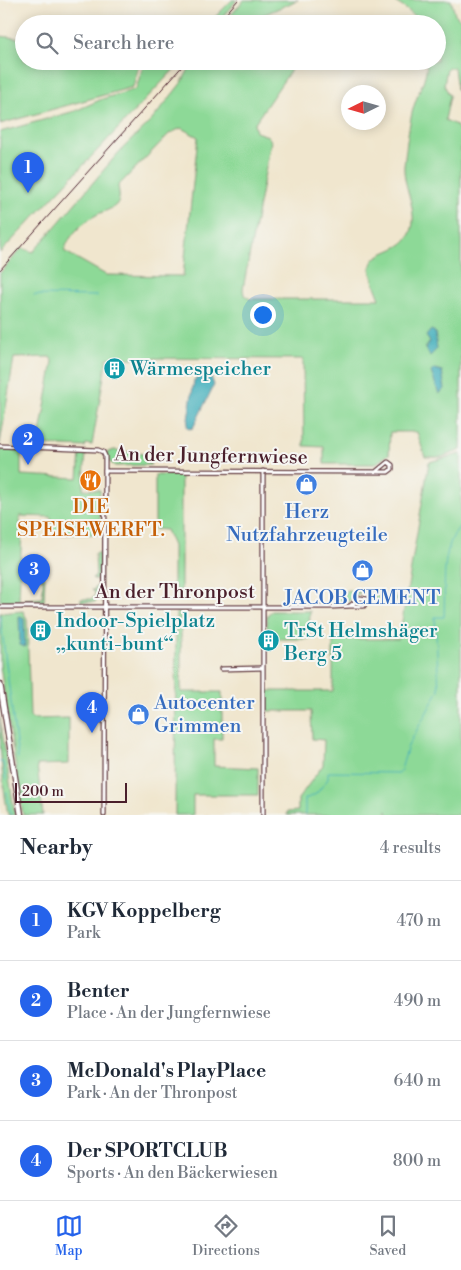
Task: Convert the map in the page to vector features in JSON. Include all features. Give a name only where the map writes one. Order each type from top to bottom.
[{"type":"main road","points":[[0,684],[21,815]]},
{"type":"street","name":"An der Jungfernwiese","points":[[0,446],[100,451],[105,456],[105,471],[263,471],[377,471],[390,471],[392,465],[388,462],[377,471]]},
{"type":"street","points":[[104,815],[105,471]]},
{"type":"street","points":[[263,471],[263,815]]},
{"type":"street","name":"An der Thronpost","points":[[0,608],[364,606],[367,599],[360,598],[350,606]]},
{"type":"street","points":[[221,669],[262,668]]},
{"type":"green space","points":[[232,0],[237,0],[224,15],[217,15]]},
{"type":"green space","points":[[244,0],[298,0],[263,15],[231,15]]},
{"type":"green space","points":[[392,0],[451,0],[455,14],[461,20],[461,96],[457,90],[454,68],[447,68],[444,85],[450,96],[445,120],[456,125],[461,134],[461,450],[442,457],[425,457],[417,432],[390,432],[389,454],[375,464],[324,464],[324,447],[304,446],[303,359],[107,358],[92,445],[86,444],[85,447],[38,445],[53,362],[50,357],[14,358],[0,444],[0,273],[22,248],[33,252],[120,151],[152,120],[182,82],[188,70],[291,70],[254,124],[256,132],[268,136],[271,141],[243,289],[244,295],[250,299],[380,299],[371,273],[371,265],[379,256],[406,241],[413,226],[412,209],[404,175],[404,166],[414,106],[426,70],[446,70],[446,15],[413,15]],"holes":[[[181,128],[198,137],[183,276],[106,275],[64,251],[73,234],[82,225],[92,217],[118,203],[118,186],[169,134]]]},
{"type":"green space","points":[[0,36],[15,38],[15,70],[138,70],[133,87],[0,124]]},
{"type":"green space","points":[[142,70],[173,70],[0,253],[0,132],[75,111],[102,99],[136,89]]},
{"type":"green space","points":[[0,450],[21,451],[21,475],[78,478],[80,453],[86,453],[83,489],[100,490],[100,534],[51,535],[51,517],[20,516],[20,527],[22,528],[19,598],[21,601],[0,601]]},
{"type":"green space","points":[[114,450],[143,454],[151,465],[115,466],[107,460],[106,453]]},
{"type":"green space","points":[[461,454],[461,815],[388,815],[387,811],[385,815],[287,815],[287,812],[298,811],[298,799],[323,765],[324,740],[312,739],[311,711],[267,711],[267,691],[333,691],[333,639],[399,639],[429,462]]},
{"type":"green space","points":[[155,475],[181,475],[181,594],[176,594],[176,587],[173,587],[173,546],[166,530],[155,529]]},
{"type":"green space","points":[[95,553],[100,553],[99,581],[92,578],[96,576]]},
{"type":"green space","points":[[41,576],[45,577],[44,601],[22,601],[25,599],[42,598],[43,579],[40,578]]},
{"type":"green space","points":[[95,587],[99,587],[99,597],[95,602],[81,602],[81,599],[92,599],[95,596],[95,592],[92,590],[95,590]]},
{"type":"green space","points":[[348,590],[361,592],[347,602],[337,603],[335,596],[339,598]]},
{"type":"green space","points":[[369,591],[370,595],[400,598],[397,601],[369,599]]},
{"type":"green space","points":[[23,611],[27,619],[30,716],[32,719],[69,718],[69,764],[37,765],[43,815],[23,815],[0,666],[0,613]]},
{"type":"green space","points":[[272,611],[310,611],[309,639],[267,639],[267,615]]},
{"type":"green space","points":[[176,613],[181,613],[181,692],[222,692],[222,739],[214,739],[214,766],[258,768],[258,795],[193,795],[193,815],[175,815]]},
{"type":"green space","points":[[0,718],[15,815],[8,815],[6,803],[0,743]]},
{"type":"water","points":[[431,330],[435,332],[437,349],[430,356],[425,348],[430,342],[426,336]]},
{"type":"water","points":[[434,369],[442,371],[445,389],[439,394],[431,372]]},
{"type":"water","points":[[202,374],[211,376],[214,385],[193,428],[189,429],[187,426],[194,380]]},
{"type":"water","points":[[19,616],[24,619],[25,647],[20,645]]},
{"type":"waterway","points":[[34,295],[97,296]]},
{"type":"waterway","points":[[305,815],[305,799],[316,794],[328,779],[328,772],[400,773],[408,746],[439,690],[435,617],[444,617],[446,556],[449,545],[461,525]]},
{"type":"waterway","points":[[0,615],[18,758]]},
{"type":"waterway","points":[[0,762],[3,762],[6,780]]},
{"type":"waterway","points":[[7,793],[11,815]]},
{"type":"railway","points":[[225,15],[238,0]]},
{"type":"railway","points":[[0,270],[179,70]]},
{"type":"place","name":"KGV Koppelberg","points":[[28,193]]},
{"type":"place","name":"Wärmespeicher","points":[[114,368]]},
{"type":"place","name":"Benter","points":[[28,465]]},
{"type":"place","name":"DIE SPEISEWERFT.","points":[[91,480]]},
{"type":"place","name":"Herz Nutzfahrzeugteile","points":[[307,485]]},
{"type":"place","name":"JACOB CEMENT","points":[[362,571]]},
{"type":"place","name":"McDonald's PlayPlace","points":[[34,595]]},
{"type":"place","name":"Indoor-Spielplatz „kunti-bunt“","points":[[40,631]]},
{"type":"place","name":"TrSt Helmshäger Berg 5","points":[[268,641]]},
{"type":"place","name":"Autocenter Grimmen","points":[[138,714]]},
{"type":"place","name":"Der SPORTCLUB","points":[[92,733]]}]
